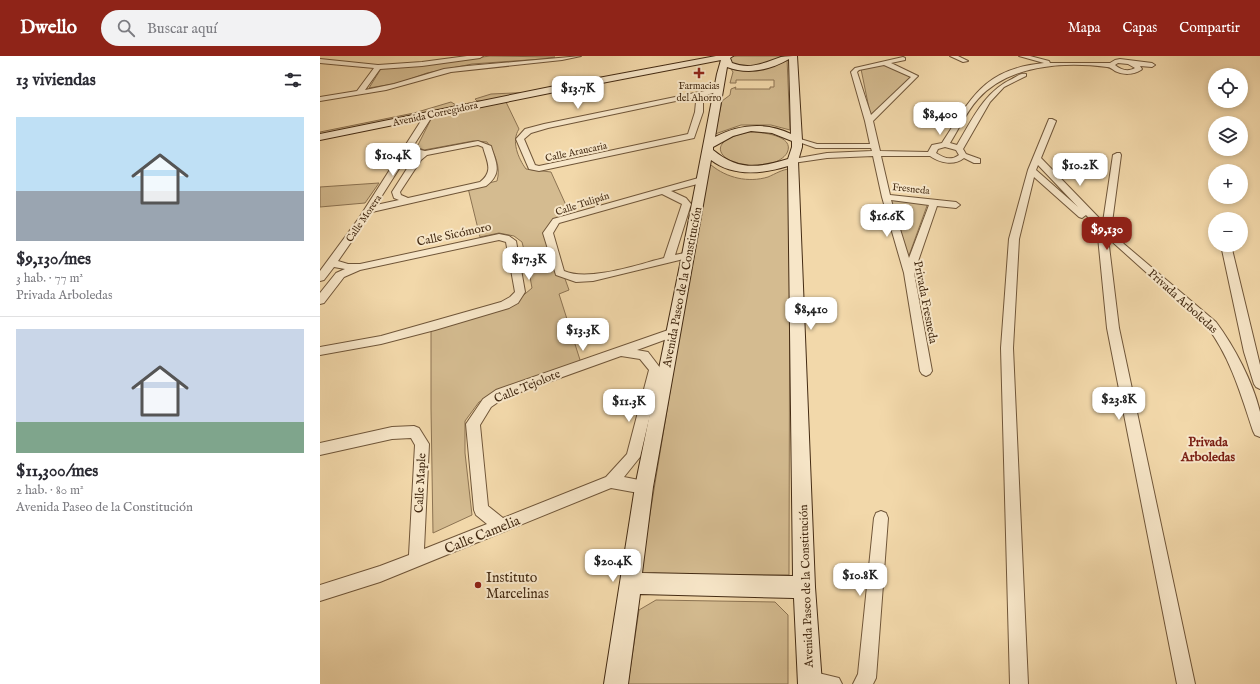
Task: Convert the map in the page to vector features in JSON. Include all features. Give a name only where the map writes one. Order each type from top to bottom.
[{"type":"street","points":[[320,61],[378,67],[422,64],[480,56]]},
{"type":"street","points":[[320,99],[393,86],[429,74],[472,66],[578,56]]},
{"type":"street","points":[[726,58],[728,64],[732,66],[750,69],[774,63],[788,56]]},
{"type":"street","name":"Avenida Paseo de la Constitución","points":[[793,56],[797,140],[797,148],[793,161],[804,587],[810,682]]},
{"type":"street","points":[[952,56],[965,61]]},
{"type":"street","points":[[1022,56],[1035,63]]},
{"type":"street","name":"Avenida Corregidora","points":[[321,136],[483,104],[499,97],[550,90],[726,58]]},
{"type":"street","name":"Avenida Paseo de la Constitución","points":[[616,684],[644,487],[702,180],[701,140],[719,90],[726,58]]},
{"type":"street","points":[[885,63],[903,59]]},
{"type":"street","points":[[1113,67],[1113,62],[1119,59],[1136,67],[1154,67]]},
{"type":"street","points":[[869,121],[917,75],[885,63]]},
{"type":"street","name":"Privada Fresneda","points":[[885,63],[857,69],[854,72],[869,121],[886,197],[909,274],[926,371]]},
{"type":"street","points":[[701,140],[719,138],[731,132],[743,129],[757,128],[771,129],[816,146],[934,151],[945,145],[975,98],[992,83],[1015,71],[1035,63],[1113,67],[1130,72],[1136,67]]},
{"type":"street","points":[[360,92],[378,67]]},
{"type":"street","points":[[934,151],[937,158],[953,161],[960,159],[961,152],[987,101],[1002,86],[1024,75],[1046,70],[1113,67]]},
{"type":"street","points":[[992,83],[1002,86]]},
{"type":"street","name":"Calle Araucaria","points":[[701,140],[539,169],[532,167],[520,139],[528,131],[547,126],[719,90]]},
{"type":"street","name":"Avenida Corregidora","points":[[486,94],[499,97]]},
{"type":"street","points":[[475,96],[473,100],[483,104]]},
{"type":"street","points":[[692,96],[700,101],[699,112],[701,140],[714,158],[738,169],[769,169],[817,155],[876,149]]},
{"type":"street","points":[[448,111],[459,106],[459,102],[451,101]]},
{"type":"street","name":"Avenida Corregidora","points":[[321,136],[439,103]]},
{"type":"street","name":"Calle Morera","points":[[320,278],[368,210],[429,115]]},
{"type":"street","points":[[1019,684],[1007,348],[1014,239],[1035,165],[1052,120]]},
{"type":"street","points":[[368,210],[483,184],[491,179],[494,173],[487,146],[483,144],[478,143],[425,153],[407,150]]},
{"type":"street","points":[[945,145],[977,161]]},
{"type":"street","name":"Calle Morera","points":[[407,201],[397,196],[396,192],[418,158],[425,153]]},
{"type":"street","points":[[1116,155],[1104,234],[1113,328],[1186,684]]},
{"type":"street","name":"Privada Arboledas","points":[[1035,165],[1082,216],[1121,246],[1212,326],[1223,338],[1257,412],[1260,431]]},
{"type":"street","name":"Calle Tulipán","points":[[689,255],[592,278],[578,279],[560,273],[548,233],[556,221],[702,180]]},
{"type":"street","points":[[663,191],[683,200],[687,204],[669,259]]},
{"type":"street","name":"Fresneda","points":[[886,197],[956,205]]},
{"type":"street","name":"Fresneda","points":[[909,274],[934,202]]},
{"type":"street","name":"Calle Sicómoro","points":[[320,351],[381,340],[505,306],[514,300],[520,292],[511,241],[506,238],[499,237],[360,267],[348,267],[332,263]]},
{"type":"street","points":[[1228,252],[1250,352],[1260,384]]},
{"type":"street","points":[[320,300],[340,275],[360,267]]},
{"type":"street","name":"Calle Tejolote","points":[[502,526],[481,510],[473,424],[487,403],[500,394],[622,352],[674,332]]},
{"type":"street","points":[[611,482],[633,457],[655,369],[644,355],[622,352]]},
{"type":"street","name":"Calle Maple","points":[[320,449],[392,433],[414,432],[422,444],[416,560]]},
{"type":"street","points":[[611,482],[644,487]]},
{"type":"street","name":"Calle Camelia","points":[[320,593],[380,574],[611,482]]},
{"type":"street","points":[[862,684],[867,678],[881,518]]},
{"type":"street","points":[[630,583],[804,587]]},
{"type":"street","points":[[810,682],[833,684]]},
{"type":"shaded area","points":[[490,56],[555,57],[472,64],[427,73],[399,83],[369,88],[382,67],[421,65]]},
{"type":"shaded area","points":[[782,56],[757,66],[744,66],[731,63],[729,57]]},
{"type":"shaded area","points":[[787,58],[790,130],[771,125],[741,125],[715,134],[722,101],[730,95],[731,89],[736,87],[735,89],[770,89],[770,87],[774,87],[774,80],[736,80],[736,83],[730,83],[733,72],[731,69],[746,71],[760,69],[774,65]]},
{"type":"shaded area","points":[[886,64],[912,77],[871,118],[861,69]]},
{"type":"shaded area","points":[[536,92],[483,101],[477,101],[475,99],[491,94]]},
{"type":"shaded area","points":[[451,102],[456,105],[450,108],[320,135],[320,132],[414,113]]},
{"type":"shaded area","points":[[506,102],[519,129],[516,139],[516,149],[523,165],[526,169],[551,172],[570,214],[560,219],[548,231],[569,290],[559,294],[581,363],[529,380],[479,402],[465,421],[465,453],[472,515],[433,533],[431,331],[519,299],[532,288],[522,242],[514,236],[499,233],[480,237],[468,188],[497,181],[498,166],[487,142],[473,141],[424,150],[417,147],[432,117]]},
{"type":"shaded area","points":[[750,132],[768,134],[782,138],[788,147],[787,153],[776,162],[757,166],[743,165],[731,161],[724,156],[720,149],[723,143],[733,137]]},
{"type":"shaded area","points":[[711,165],[731,176],[745,179],[760,179],[790,169],[789,575],[640,575],[707,166]]},
{"type":"shaded area","points":[[379,183],[365,203],[320,207],[320,187]]},
{"type":"shaded area","points":[[891,200],[928,203],[907,261]]},
{"type":"shaded area","points":[[656,600],[775,602],[788,615],[788,684],[628,684],[639,610]]},
{"type":"place","name":"Farmacias del Ahorro","points":[[699,73]]},
{"type":"place","name":"Instituto Marcelinas","points":[[478,585]]},
{"type":"district","name":"Privada Arboledas","points":[[1208,448]]}]
